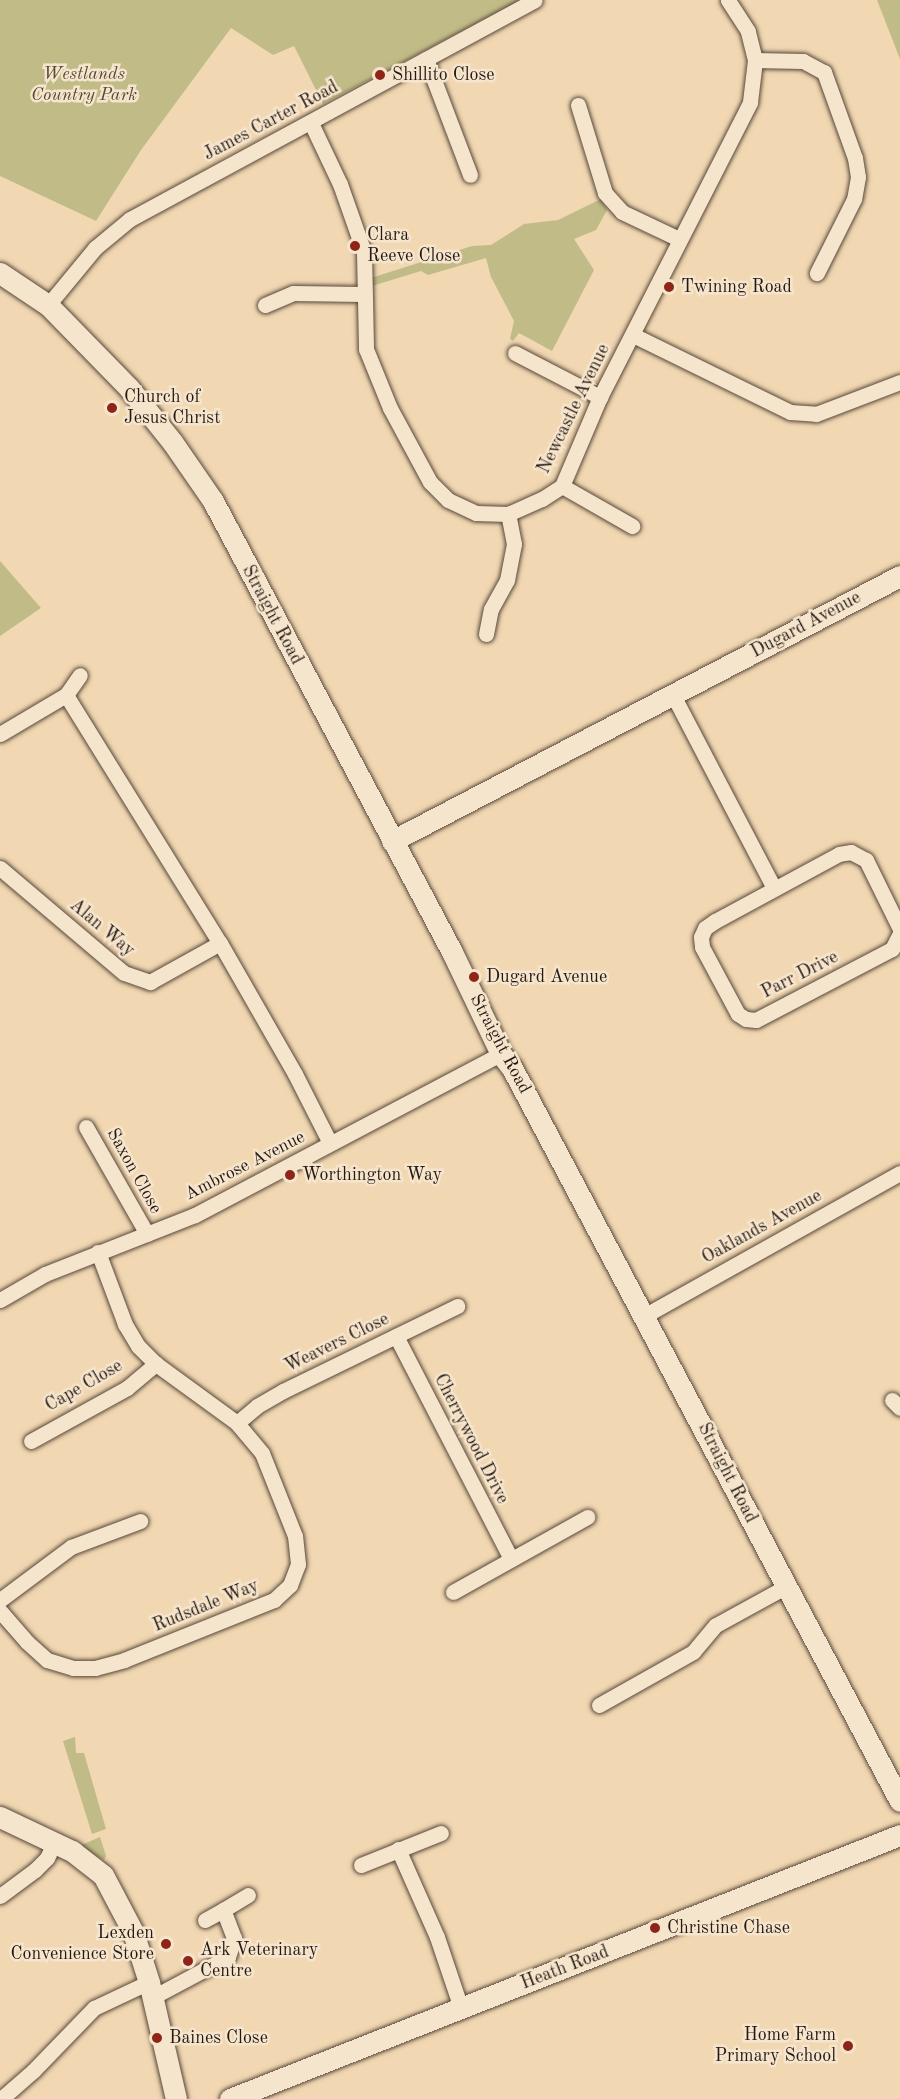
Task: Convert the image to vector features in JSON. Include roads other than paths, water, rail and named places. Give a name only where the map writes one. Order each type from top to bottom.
[{"type":"street","name":"James Carter Road","points":[[48,304],[95,248],[130,219],[535,0]]},
{"type":"street","name":"Newcastle Avenue","points":[[311,123],[340,184],[364,252],[363,294],[366,349],[390,408],[429,482],[448,500],[476,513],[507,514],[542,499],[562,486],[600,397],[750,102],[755,60],[747,31],[728,0]]},
{"type":"street","points":[[426,59],[470,175]]},
{"type":"street","points":[[755,60],[803,61],[824,72],[855,158],[858,177],[854,199],[817,273]]},
{"type":"street","points":[[578,105],[605,193],[622,212],[679,239]]},
{"type":"street","name":"Straight Road","points":[[0,273],[48,304],[129,388],[173,443],[213,501],[468,984],[501,1054],[512,1068],[900,1801]]},
{"type":"street","points":[[265,305],[293,293],[363,294]]},
{"type":"street","points":[[633,335],[790,412],[816,414],[900,382]]},
{"type":"street","points":[[515,353],[600,397]]},
{"type":"street","points":[[562,486],[632,526]]},
{"type":"street","points":[[486,634],[491,609],[507,579],[514,544],[507,514]]},
{"type":"street","name":"Dugard Avenue","points":[[392,841],[900,576]]},
{"type":"street","points":[[0,735],[66,695],[80,675]]},
{"type":"street","points":[[673,694],[774,888]]},
{"type":"street","points":[[66,695],[220,943],[295,1074],[330,1143]]},
{"type":"street","name":"Parr Drive","points":[[850,852],[859,855],[866,860],[900,931],[892,949],[756,1020],[746,1019],[738,1014],[702,947],[701,937],[705,928],[715,921],[774,888],[839,854],[850,852]]},
{"type":"street","name":"Alan Way","points":[[0,868],[124,973],[150,982],[220,943]]},
{"type":"street","name":"Ambrose Avenue","points":[[0,1300],[45,1274],[195,1215],[501,1054]]},
{"type":"street","name":"Saxon Close","points":[[86,1128],[147,1234]]},
{"type":"street","name":"Oaklands Avenue","points":[[644,1316],[900,1173]]},
{"type":"street","name":"Rudsdale Way","points":[[0,1611],[27,1642],[47,1660],[73,1668],[95,1668],[124,1660],[274,1600],[290,1585],[298,1564],[299,1552],[262,1454],[237,1423],[156,1364],[138,1346],[124,1324],[98,1252]]},
{"type":"street","name":"Weavers Close","points":[[237,1423],[257,1406],[284,1391],[457,1306]]},
{"type":"street","name":"Cherrywood Drive","points":[[396,1336],[511,1559]]},
{"type":"street","name":"Cape Close","points":[[30,1441],[127,1388],[156,1364]]},
{"type":"street","points":[[453,1592],[587,1517]]},
{"type":"street","points":[[0,1600],[71,1547],[140,1521]]},
{"type":"street","points":[[599,1705],[693,1652],[716,1625],[787,1586]]},
{"type":"street","points":[[0,1817],[72,1851],[103,1875],[133,1932],[151,1989],[176,2099]]},
{"type":"street","points":[[361,1865],[441,1833]]},
{"type":"street","name":"Heath Road","points":[[231,2099],[900,1836]]},
{"type":"street","points":[[0,1896],[35,1870],[47,1858],[54,1843]]},
{"type":"street","points":[[398,1849],[437,1937],[461,2008]]},
{"type":"street","points":[[205,1920],[248,1895]]},
{"type":"street","points":[[1,2099],[33,2071],[94,2008],[151,1989],[228,1957],[234,1938],[224,1910]]},
{"type":"place","name":"Shillito Close","points":[[380,75]]},
{"type":"place","name":"Clara Reeve Close","points":[[355,246]]},
{"type":"place","name":"Twining Road","points":[[669,287]]},
{"type":"place","name":"Church of Jesus Christ","points":[[112,408]]},
{"type":"place","name":"Dugard Avenue","points":[[474,977]]},
{"type":"place","name":"Worthington Way","points":[[290,1175]]},
{"type":"place","name":"Christine Chase","points":[[655,1928]]},
{"type":"place","name":"Lexden Convenience Store","points":[[166,1944]]},
{"type":"place","name":"Ark Veterinary Centre","points":[[188,1961]]},
{"type":"place","name":"Baines Close","points":[[157,2038]]},
{"type":"place","name":"Home Farm Primary School","points":[[848,2046]]},
{"type":"park label","name":"Westlands Country Park","points":[[84,85]]}]
